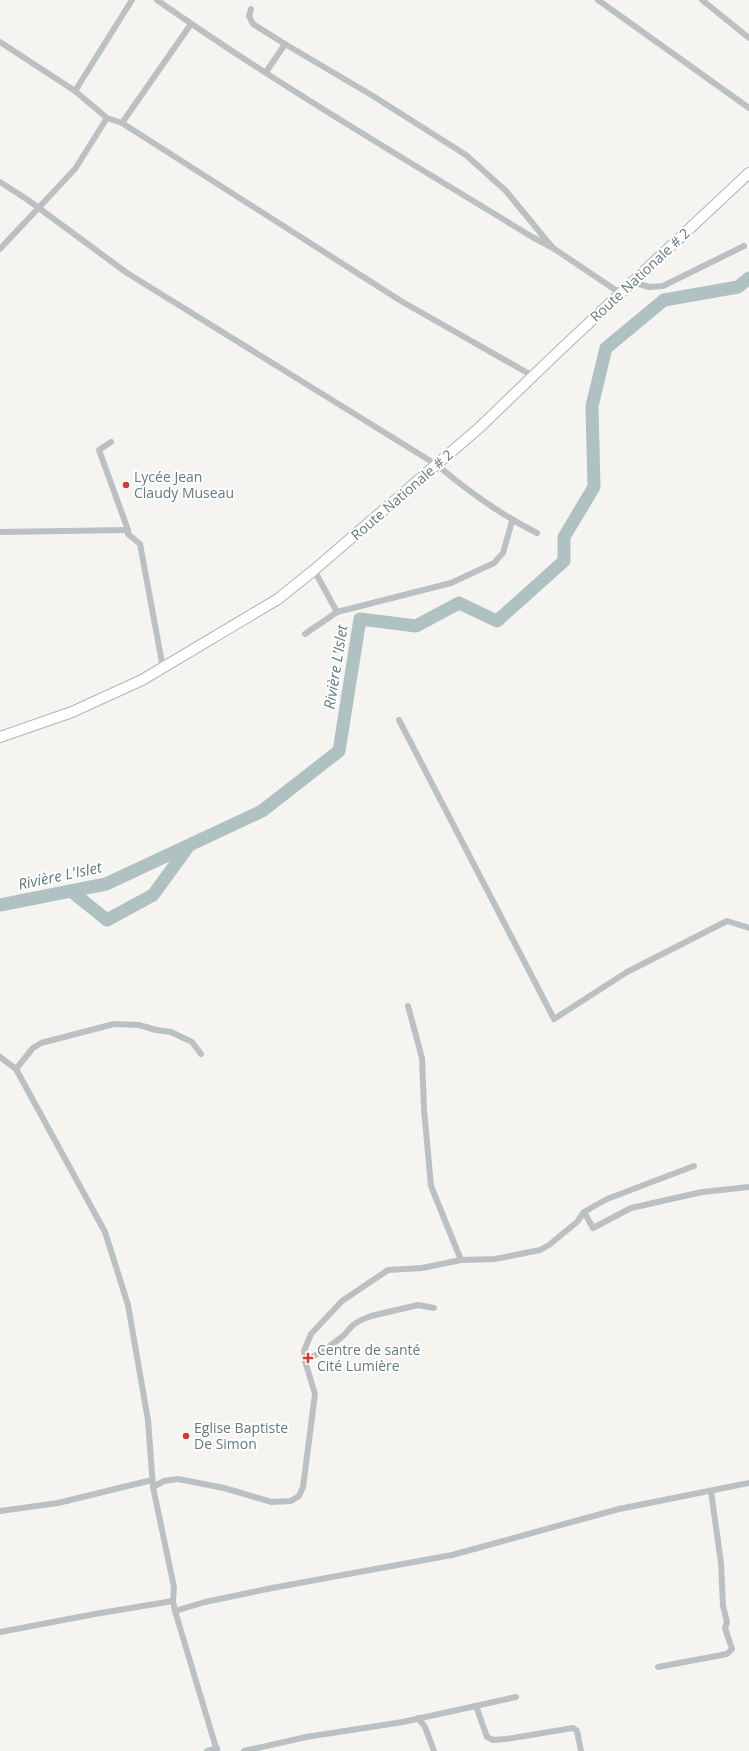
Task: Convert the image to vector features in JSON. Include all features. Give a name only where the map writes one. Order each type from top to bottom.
[{"type":"main road","name":"Route Nationale # 2","points":[[0,737],[72,712],[142,680],[278,599],[314,570],[479,428],[620,293],[749,173]]},
{"type":"street","points":[[76,91],[132,0]]},
{"type":"street","points":[[157,0],[191,24],[266,72],[534,238],[553,248],[620,293]]},
{"type":"street","points":[[598,0],[749,108]]},
{"type":"street","points":[[702,0],[749,38]]},
{"type":"street","points":[[251,9],[249,16],[253,24],[373,96],[466,155],[506,191],[553,248]]},
{"type":"street","points":[[122,122],[191,24]]},
{"type":"street","points":[[0,42],[76,91],[107,118],[122,122],[401,301],[533,376]]},
{"type":"street","points":[[266,72],[285,44]]},
{"type":"street","points":[[0,249],[74,169],[107,118]]},
{"type":"street","points":[[0,182],[127,273],[437,464],[470,493],[512,520],[537,533]]},
{"type":"street","points":[[632,282],[649,287],[663,286],[744,246]]},
{"type":"street","points":[[111,442],[99,450],[128,530],[128,534],[140,544],[164,668]]},
{"type":"street","points":[[305,634],[337,612],[451,583],[494,564],[503,553],[512,520]]},
{"type":"street","points":[[0,532],[128,530]]},
{"type":"street","points":[[314,570],[337,612]]},
{"type":"street","points":[[399,720],[554,1019],[627,972],[727,921],[749,928]]},
{"type":"street","points":[[408,1006],[422,1058],[424,1109],[431,1186],[461,1260]]},
{"type":"street","points":[[16,1069],[33,1048],[41,1042],[114,1024],[139,1025],[156,1030],[171,1032],[192,1042],[201,1054]]},
{"type":"street","points":[[0,1057],[16,1069],[105,1232],[128,1305],[148,1420],[153,1487],[174,1587],[173,1601],[217,1750],[207,1751]]},
{"type":"street","points":[[153,1487],[164,1482],[178,1479],[224,1488],[272,1502],[291,1500],[299,1496],[303,1487],[315,1394],[305,1361],[304,1351],[311,1334],[342,1301],[388,1270],[422,1268],[461,1260],[495,1259],[540,1250],[549,1245],[577,1222],[584,1212],[614,1196],[694,1166]]},
{"type":"street","points":[[584,1212],[593,1228],[631,1208],[702,1192],[749,1187]]},
{"type":"street","points":[[305,1361],[326,1349],[343,1336],[353,1325],[371,1316],[418,1305],[434,1308]]},
{"type":"street","points":[[0,1511],[71,1500],[152,1480]]},
{"type":"street","points":[[175,1611],[205,1602],[272,1588],[452,1555],[619,1509],[749,1483]]},
{"type":"street","points":[[658,1667],[727,1654],[732,1649],[725,1628],[727,1622],[723,1606],[721,1562],[711,1491]]},
{"type":"street","points":[[0,1632],[173,1601]]},
{"type":"street","points":[[244,1751],[306,1737],[418,1718],[516,1698]]},
{"type":"street","points":[[476,1706],[487,1737],[493,1740],[573,1728],[577,1731],[581,1751]]},
{"type":"street","points":[[418,1718],[425,1727],[434,1751]]},
{"type":"waterway","name":"Rivière L'Islet","points":[[0,905],[106,884],[262,811],[339,751],[360,619],[416,626],[459,603],[497,621],[564,561],[564,537],[594,487],[592,406],[606,348],[664,300],[738,287],[749,278]]},
{"type":"waterway","points":[[71,891],[107,920],[153,895],[188,847]]},
{"type":"place","name":"Lycée Jean Claudy Museau","points":[[126,485]]},
{"type":"place","name":"Centre de santé Cité Lumière","points":[[308,1358]]},
{"type":"place","name":"Eglise Baptiste De Simon","points":[[186,1436]]}]
